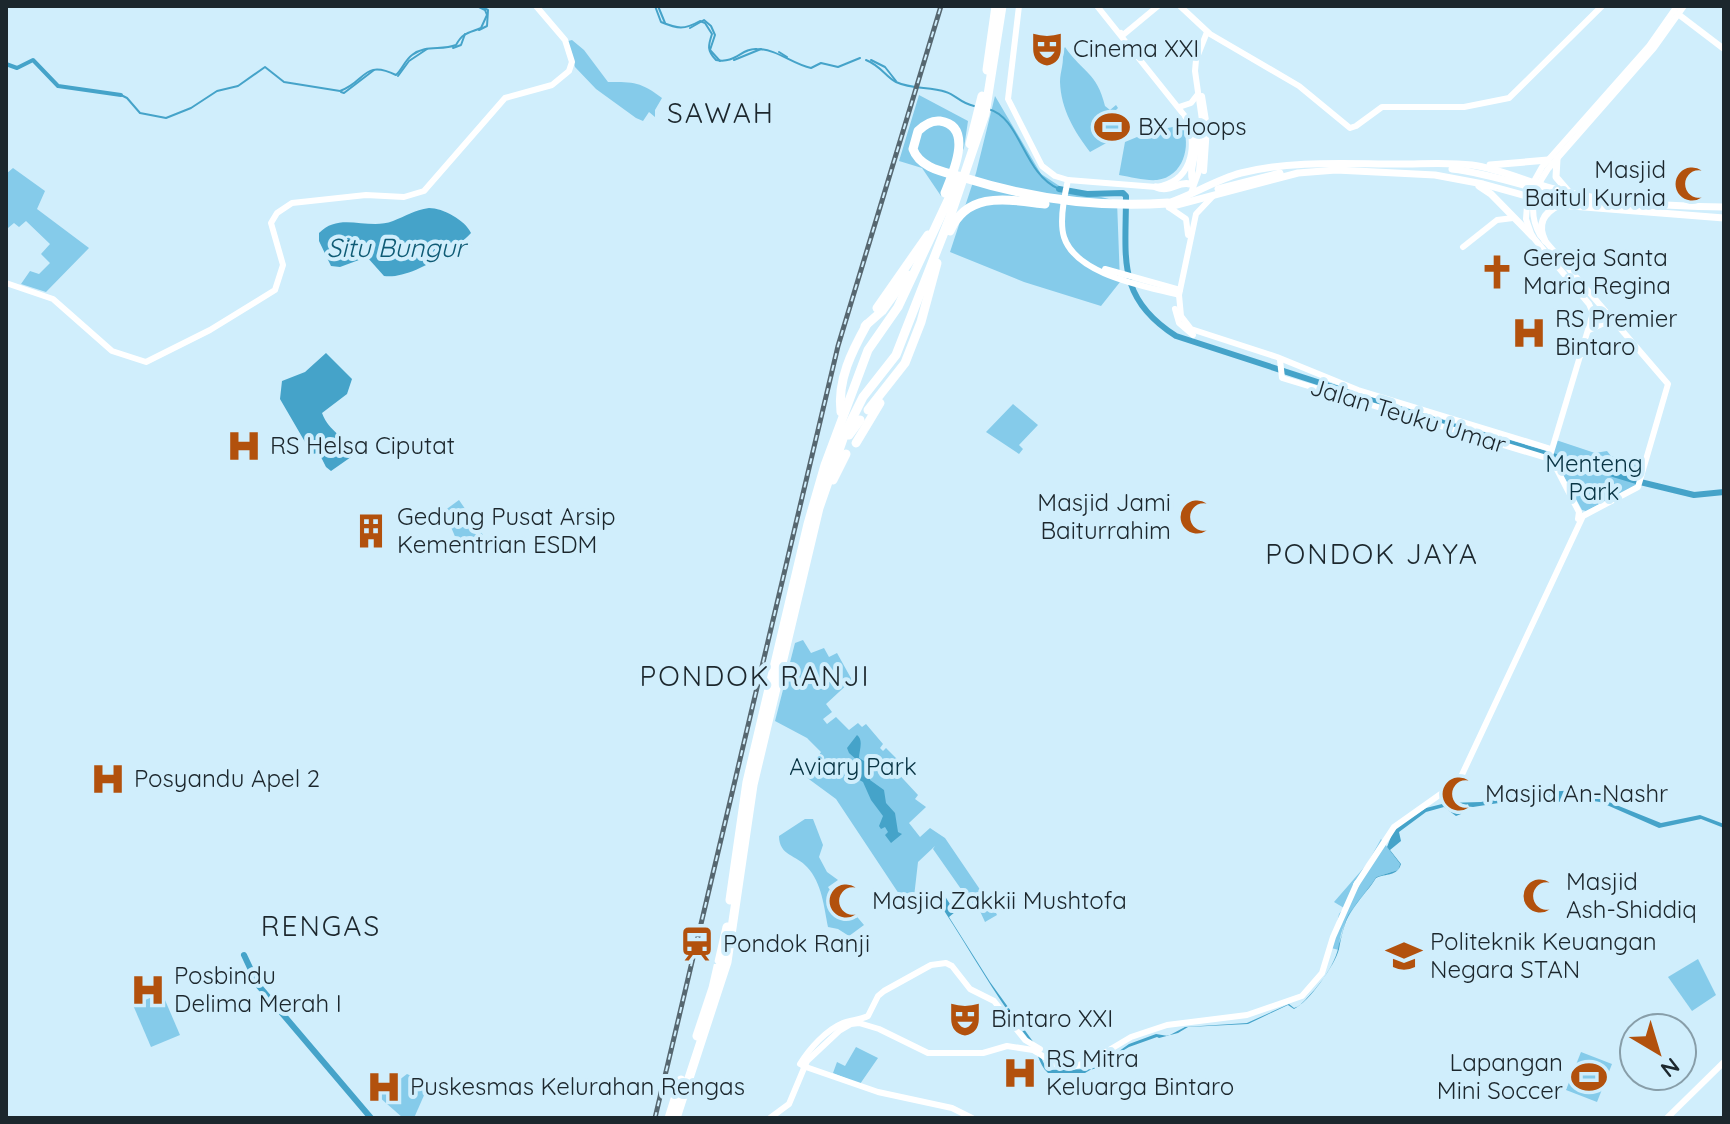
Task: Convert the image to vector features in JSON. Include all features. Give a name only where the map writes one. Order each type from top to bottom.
[{"type":"highway","points":[[668,1118],[720,960],[747,782],[808,524],[842,415],[872,341],[898,307],[963,168],[983,109],[996,6]]},
{"type":"highway","points":[[676,1118],[727,962],[753,785],[819,508],[853,415],[896,355],[950,217],[983,109],[1002,6]]},
{"type":"highway","points":[[842,415],[842,379],[865,326],[928,235],[942,203],[958,157],[957,134],[950,125],[932,122],[918,131],[913,149],[922,163],[942,171],[975,181],[1067,194],[1121,207],[1168,205]]},
{"type":"highway","points":[[829,487],[844,445],[898,373],[913,345],[938,258],[953,224],[961,214],[980,201],[1067,194]]},
{"type":"highway","points":[[868,410],[898,373]]},
{"type":"highway","points":[[819,508],[864,421]]},
{"type":"main road","points":[[6,283],[53,299],[112,351],[146,362],[210,330],[272,294],[283,265],[271,223],[277,213],[292,203],[366,195],[404,197],[424,191],[505,98],[552,85],[569,71],[572,62],[565,40],[536,6]]},
{"type":"main road","points":[[1019,6],[1008,90],[1010,106],[1042,166],[1055,176],[1067,194],[1062,226],[1072,251],[1085,265],[1178,292]]},
{"type":"main road","points":[[1097,6],[1187,117],[1196,142],[1191,186]]},
{"type":"main road","points":[[1103,14],[1123,35],[1158,6]]},
{"type":"main road","points":[[1180,6],[1208,33],[1299,86],[1344,125],[1352,128],[1374,111],[1385,107],[1464,107],[1509,98],[1602,6]]},
{"type":"main road","points":[[1532,236],[1526,219],[1535,183],[1552,159],[1629,73],[1675,12],[1684,6]]},
{"type":"main road","points":[[1675,12],[1724,49]]},
{"type":"main road","points":[[1168,205],[1191,186],[1202,171],[1207,122],[1196,60],[1208,33]]},
{"type":"main road","points":[[1179,107],[1191,103],[1200,92]]},
{"type":"main road","points":[[1200,92],[1202,171]]},
{"type":"main road","points":[[1067,194],[1156,187],[1176,181],[1189,165],[1192,147],[1187,117],[1192,106],[1200,107]]},
{"type":"main road","points":[[1168,205],[1328,163],[1502,165],[1552,159]]},
{"type":"main road","points":[[1552,159],[1556,177],[1570,193]]},
{"type":"main road","points":[[1430,164],[1561,200],[1612,205],[1629,211]]},
{"type":"main road","points":[[1472,165],[1570,193],[1630,202],[1724,207]]},
{"type":"main road","points":[[1156,187],[1165,190],[1183,183],[1191,186],[1258,169],[1435,175],[1559,205],[1724,218]]},
{"type":"main road","points":[[1202,171],[1212,178],[1224,178]]},
{"type":"main road","points":[[1435,175],[1457,171]]},
{"type":"main road","points":[[1516,194],[1526,190],[1522,179]]},
{"type":"main road","points":[[1468,181],[1486,190],[1532,236],[1599,319],[1608,314]]},
{"type":"main road","points":[[1545,202],[1541,192],[1548,187]]},
{"type":"main road","points":[[1178,292],[1196,214],[1216,190]]},
{"type":"main road","points":[[879,1029],[871,1018],[878,996],[931,965],[946,963],[974,992],[994,1001],[1032,1047],[1066,1067],[1086,1064],[1131,1037],[1167,1025],[1247,1015],[1302,996],[1322,973],[1333,937],[1356,885],[1377,850],[1405,817],[1457,783],[1573,534],[1587,513],[1638,487],[1668,386],[1545,241],[1534,220],[1531,199]]},
{"type":"main road","points":[[1612,205],[1630,202]]},
{"type":"main road","points":[[1168,205],[1183,215],[1188,225],[1178,292]]},
{"type":"main road","points":[[1497,220],[1501,205]]},
{"type":"main road","points":[[1545,241],[1542,220],[1548,211],[1559,205]]},
{"type":"main road","points":[[1463,247],[1497,220],[1513,218]]},
{"type":"main road","name":"Jalan Teuku Umar","points":[[1178,292],[1181,316],[1191,329],[1280,367],[1550,454]]},
{"type":"main road","points":[[1573,534],[1579,512],[1550,454],[1593,313]]},
{"type":"main road","points":[[1589,330],[1602,324],[1616,324]]},
{"type":"main road","name":"Jalan Teuku Umar","points":[[1280,367],[1282,378],[1542,451]]},
{"type":"main road","points":[[1579,512],[1587,513]]},
{"type":"main road","points":[[829,1038],[839,1025],[866,1018],[873,1008]]},
{"type":"main road","points":[[767,1118],[787,1102],[809,1050],[851,1024],[879,1029],[928,1053],[983,1053],[1007,1046],[1015,1039],[1016,1030]]},
{"type":"main road","points":[[1007,1046],[1019,1048],[1018,1044],[1032,1047]]},
{"type":"main road","points":[[1667,1118],[1724,1062]]},
{"type":"main road","points":[[802,1066],[878,1092],[952,1108],[972,1118]]},
{"type":"green space","points":[[572,40],[584,50],[608,82],[637,84],[662,98],[655,110],[655,117],[649,112],[643,121],[636,118],[596,89],[575,67],[568,41]]},
{"type":"green space","points":[[1065,47],[1098,86],[1105,106],[1110,110],[1116,105],[1116,110],[1130,130],[1090,152],[1074,128],[1063,101],[1060,82],[1062,51]]},
{"type":"green space","points":[[919,95],[968,121],[964,148],[941,196],[922,168],[899,161]]},
{"type":"green space","points":[[995,96],[1041,174],[1061,187],[1117,201],[1120,282],[1101,306],[1024,282],[950,252],[976,173]]},
{"type":"green space","points":[[1182,125],[1185,151],[1173,173],[1157,180],[1119,175],[1125,142],[1149,132]]},
{"type":"green space","points":[[13,168],[45,191],[37,209],[89,248],[46,292],[21,284],[30,271],[39,274],[50,263],[41,254],[50,244],[26,221],[19,227],[14,223],[8,228],[6,226],[6,174]]},
{"type":"green space","points":[[1013,404],[1038,425],[1019,445],[1023,449],[1019,454],[986,432]]},
{"type":"green space","name":"Menteng Park","points":[[1556,440],[1595,453],[1607,451],[1611,456],[1642,466],[1637,485],[1586,511],[1582,510],[1552,455]]},
{"type":"green space","points":[[459,500],[483,535],[457,541],[444,511]]},
{"type":"green space","name":"Aviary Park","points":[[803,640],[811,653],[824,648],[829,657],[837,653],[852,680],[826,704],[832,712],[823,719],[827,724],[836,717],[849,730],[858,723],[862,727],[866,724],[883,744],[880,748],[883,751],[886,748],[898,760],[892,767],[918,795],[915,799],[926,807],[909,823],[920,837],[930,828],[945,838],[981,891],[986,892],[997,915],[985,922],[979,909],[968,899],[933,849],[935,846],[918,862],[914,897],[907,906],[836,799],[806,777],[821,752],[807,738],[775,721],[795,643]]},
{"type":"green space","points":[[805,819],[813,819],[823,845],[819,857],[827,872],[838,880],[828,887],[842,906],[853,912],[864,925],[849,936],[828,927],[822,896],[812,873],[785,851],[780,843],[779,836]]},
{"type":"green space","points":[[1381,839],[1400,864],[1398,870],[1376,877],[1347,920],[1339,950],[1331,948],[1339,914],[1344,908],[1334,902],[1367,864]]},
{"type":"green space","points":[[1698,959],[1716,995],[1692,1011],[1668,977]]},
{"type":"green space","points":[[162,993],[180,1035],[151,1047],[133,1005]]},
{"type":"green space","points":[[856,1047],[878,1058],[860,1084],[833,1073],[837,1062],[845,1066]]},
{"type":"green space","name":"Lapangan Mini Soccer","points":[[1581,1052],[1612,1064],[1597,1102],[1566,1090]]},
{"type":"green space","points":[[407,1074],[429,1084],[414,1118],[403,1118],[378,1096]]},
{"type":"water","name":"Situ Bungur","points":[[429,208],[453,216],[471,233],[443,256],[406,274],[384,276],[367,257],[340,267],[331,266],[319,241],[319,233],[336,223],[384,223]]},
{"type":"water","points":[[326,353],[352,379],[347,394],[322,413],[345,443],[351,457],[331,471],[319,453],[312,454],[280,399],[282,381],[305,372]]},
{"type":"water","points":[[857,735],[861,743],[859,758],[871,765],[870,780],[884,790],[886,803],[895,813],[898,832],[902,834],[891,843],[885,835],[888,832],[885,827],[881,829],[879,826],[883,816],[863,782],[852,776],[858,761],[847,748]]},
{"type":"water","points":[[1579,790],[1661,823],[1700,815],[1724,824],[1724,828],[1701,819],[1659,828],[1600,802],[1572,798],[1555,803],[1531,798],[1464,806],[1461,814],[1456,816],[1444,807],[1426,812],[1399,832],[1401,841],[1390,850],[1401,864],[1398,869],[1400,864],[1387,847],[1394,829],[1426,808],[1446,803],[1481,802],[1526,793]]},
{"type":"water","points":[[941,890],[955,912],[949,917],[1034,1043],[1047,1070],[1092,1069],[1085,1073],[1048,1073],[1033,1045],[933,894]]},
{"type":"water","points":[[1289,1004],[1294,1008],[1298,1006],[1294,1009],[1288,1005],[1248,1024],[1188,1027],[1169,1035],[1185,1027],[1247,1023]]},
{"type":"water","points":[[1156,1034],[1167,1036],[1129,1047],[1105,1061],[1129,1044]]},
{"type":"waterway","points":[[121,95],[140,113],[166,118],[191,108],[217,91],[238,86],[265,67],[284,82],[340,91],[377,69],[396,75],[417,52],[456,45],[464,35],[481,28],[487,15],[477,6]]},
{"type":"waterway","points":[[479,30],[487,26],[488,10],[480,6]]},
{"type":"waterway","points":[[655,6],[661,22],[681,28],[700,21],[705,23],[712,34],[709,48],[716,60],[729,60],[751,49],[771,51],[811,68],[821,63],[838,67],[860,58]]},
{"type":"waterway","points":[[658,6],[665,23]]},
{"type":"waterway","points":[[690,28],[704,20],[711,26],[715,35],[710,50],[720,61]]},
{"type":"waterway","points":[[453,48],[461,45],[465,34]]},
{"type":"waterway","points":[[398,76],[409,61],[427,49]]},
{"type":"waterway","points":[[734,60],[761,49]]},
{"type":"waterway","points":[[779,52],[787,57]]},
{"type":"waterway","points":[[6,64],[17,68],[33,60],[58,86],[121,95]]},
{"type":"waterway","points":[[866,60],[896,82],[946,92],[974,106]]},
{"type":"waterway","points":[[871,60],[885,67],[896,81]]},
{"type":"waterway","points":[[341,92],[344,93],[374,70]]},
{"type":"waterway","points":[[988,109],[1008,123],[1037,171],[1059,189]]},
{"type":"waterway","points":[[1059,189],[1087,194],[1123,193],[1126,196],[1128,275],[1143,307],[1176,336],[1453,426],[1636,481],[1694,495],[1724,492]]},
{"type":"waterway","points":[[244,955],[258,985],[371,1118]]},
{"type":"railway","points":[[655,1118],[838,346],[941,6]]},
{"type":"place","name":"Cinema XXI","points":[[1047,49]]},
{"type":"place","name":"BX Hoops","points":[[1112,127]]},
{"type":"place","name":"Masjid Baitul Kurnia","points":[[1692,184]]},
{"type":"place","name":"Gereja Santa Maria Regina","points":[[1497,272]]},
{"type":"place","name":"RS Premier Bintaro","points":[[1529,333]]},
{"type":"place","name":"RS Helsa Ciputat","points":[[244,446]]},
{"type":"place","name":"Masjid Jami Baiturrahim","points":[[1197,517]]},
{"type":"place","name":"Gedung Pusat Arsip Kementrian ESDM","points":[[371,531]]},
{"type":"place","name":"Posyandu Apel 2","points":[[108,779]]},
{"type":"place","name":"Masjid An-Nashr","points":[[1459,794]]},
{"type":"place","name":"Masjid Ash-Shiddiq","points":[[1540,896]]},
{"type":"place","name":"Masjid Zakkii Mushtofa","points":[[846,901]]},
{"type":"place","name":"Pondok Ranji","points":[[697,944]]},
{"type":"place","name":"Politeknik Keuangan Negara STAN","points":[[1404,956]]},
{"type":"place","name":"Posbindu Delima Merah I","points":[[148,990]]},
{"type":"place","name":"Bintaro XXI","points":[[965,1019]]},
{"type":"place","name":"RS Mitra Keluarga Bintaro","points":[[1020,1073]]},
{"type":"place","name":"Lapangan Mini Soccer","points":[[1589,1077]]},
{"type":"place","name":"Puskesmas Kelurahan Rengas","points":[[384,1087]]},
{"type":"district","name":"SAWAH","points":[[721,113]]},
{"type":"district","name":"PONDOK JAYA","points":[[1372,554]]},
{"type":"district","name":"PONDOK RANJI","points":[[755,676]]},
{"type":"district","name":"RENGAS","points":[[321,926]]}]
